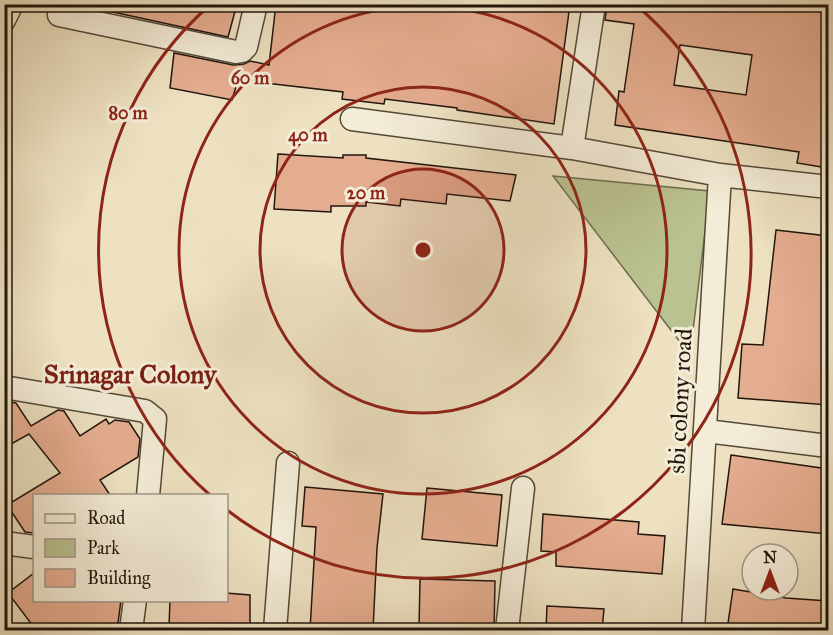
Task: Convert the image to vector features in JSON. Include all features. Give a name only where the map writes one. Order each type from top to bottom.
[{"type":"street","points":[[4,20],[12,4]]},
{"type":"street","points":[[59,15],[236,52],[246,47],[256,4]]},
{"type":"street","points":[[572,148],[594,4]]},
{"type":"street","points":[[352,119],[572,148],[720,175],[828,188]]},
{"type":"street","name":"sbi colony road","points":[[693,630],[720,175]]},
{"type":"street","points":[[4,387],[145,411],[154,419],[148,494]]},
{"type":"street","points":[[705,431],[828,446]]},
{"type":"street","points":[[275,630],[288,463]]},
{"type":"street","points":[[507,630],[523,488]]},
{"type":"street","points":[[4,543],[33,547]]},
{"type":"street","points":[[131,630],[135,602]]},
{"type":"green space","points":[[553,176],[710,191],[690,355]]},
{"type":"building","points":[[76,4],[237,4],[228,37]]},
{"type":"building","points":[[276,4],[570,4],[554,124],[385,99],[384,104],[342,99],[343,92],[238,80],[232,100],[170,88],[174,53],[233,65],[250,61],[269,65]]},
{"type":"building","points":[[607,4],[737,4],[758,8],[758,4],[809,4],[809,7],[828,9],[828,168],[797,163],[799,152],[615,125],[619,91],[624,92],[634,24],[605,20]],"holes":[[[680,45],[752,55],[746,95],[674,85]]]},
{"type":"building","points":[[278,154],[343,158],[343,155],[366,155],[366,158],[516,175],[510,201],[447,194],[446,204],[401,199],[400,206],[366,202],[366,206],[331,206],[331,212],[274,209]]},
{"type":"building","points":[[776,230],[828,236],[828,405],[738,398],[742,344],[763,345]]},
{"type":"building","points":[[4,401],[16,403],[31,426],[58,410],[64,411],[80,436],[106,419],[109,424],[115,420],[129,422],[140,439],[138,457],[100,480],[109,494],[33,494],[33,533],[25,532],[7,505],[60,473],[29,434],[4,448]]},
{"type":"building","points":[[731,455],[828,469],[828,534],[722,524]]},
{"type":"building","points":[[305,487],[383,494],[377,548],[373,630],[310,630],[316,527],[302,526]]},
{"type":"building","points":[[427,488],[502,495],[497,546],[422,539]]},
{"type":"building","points":[[543,514],[639,522],[638,534],[665,536],[662,574],[556,566],[556,552],[541,551]]},
{"type":"building","points":[[33,574],[33,602],[121,602],[118,623],[108,630],[36,630],[8,593]]},
{"type":"building","points":[[420,579],[495,581],[494,630],[419,630]]},
{"type":"building","points":[[733,589],[740,590],[740,602],[800,602],[800,599],[828,601],[828,630],[727,630]]},
{"type":"building","points":[[228,593],[250,595],[250,630],[194,630],[169,627],[170,602],[228,602]]},
{"type":"building","points":[[547,606],[604,609],[602,630],[546,630]]},
{"type":"district","name":"Srinagar Colony","points":[[130,374]]}]
